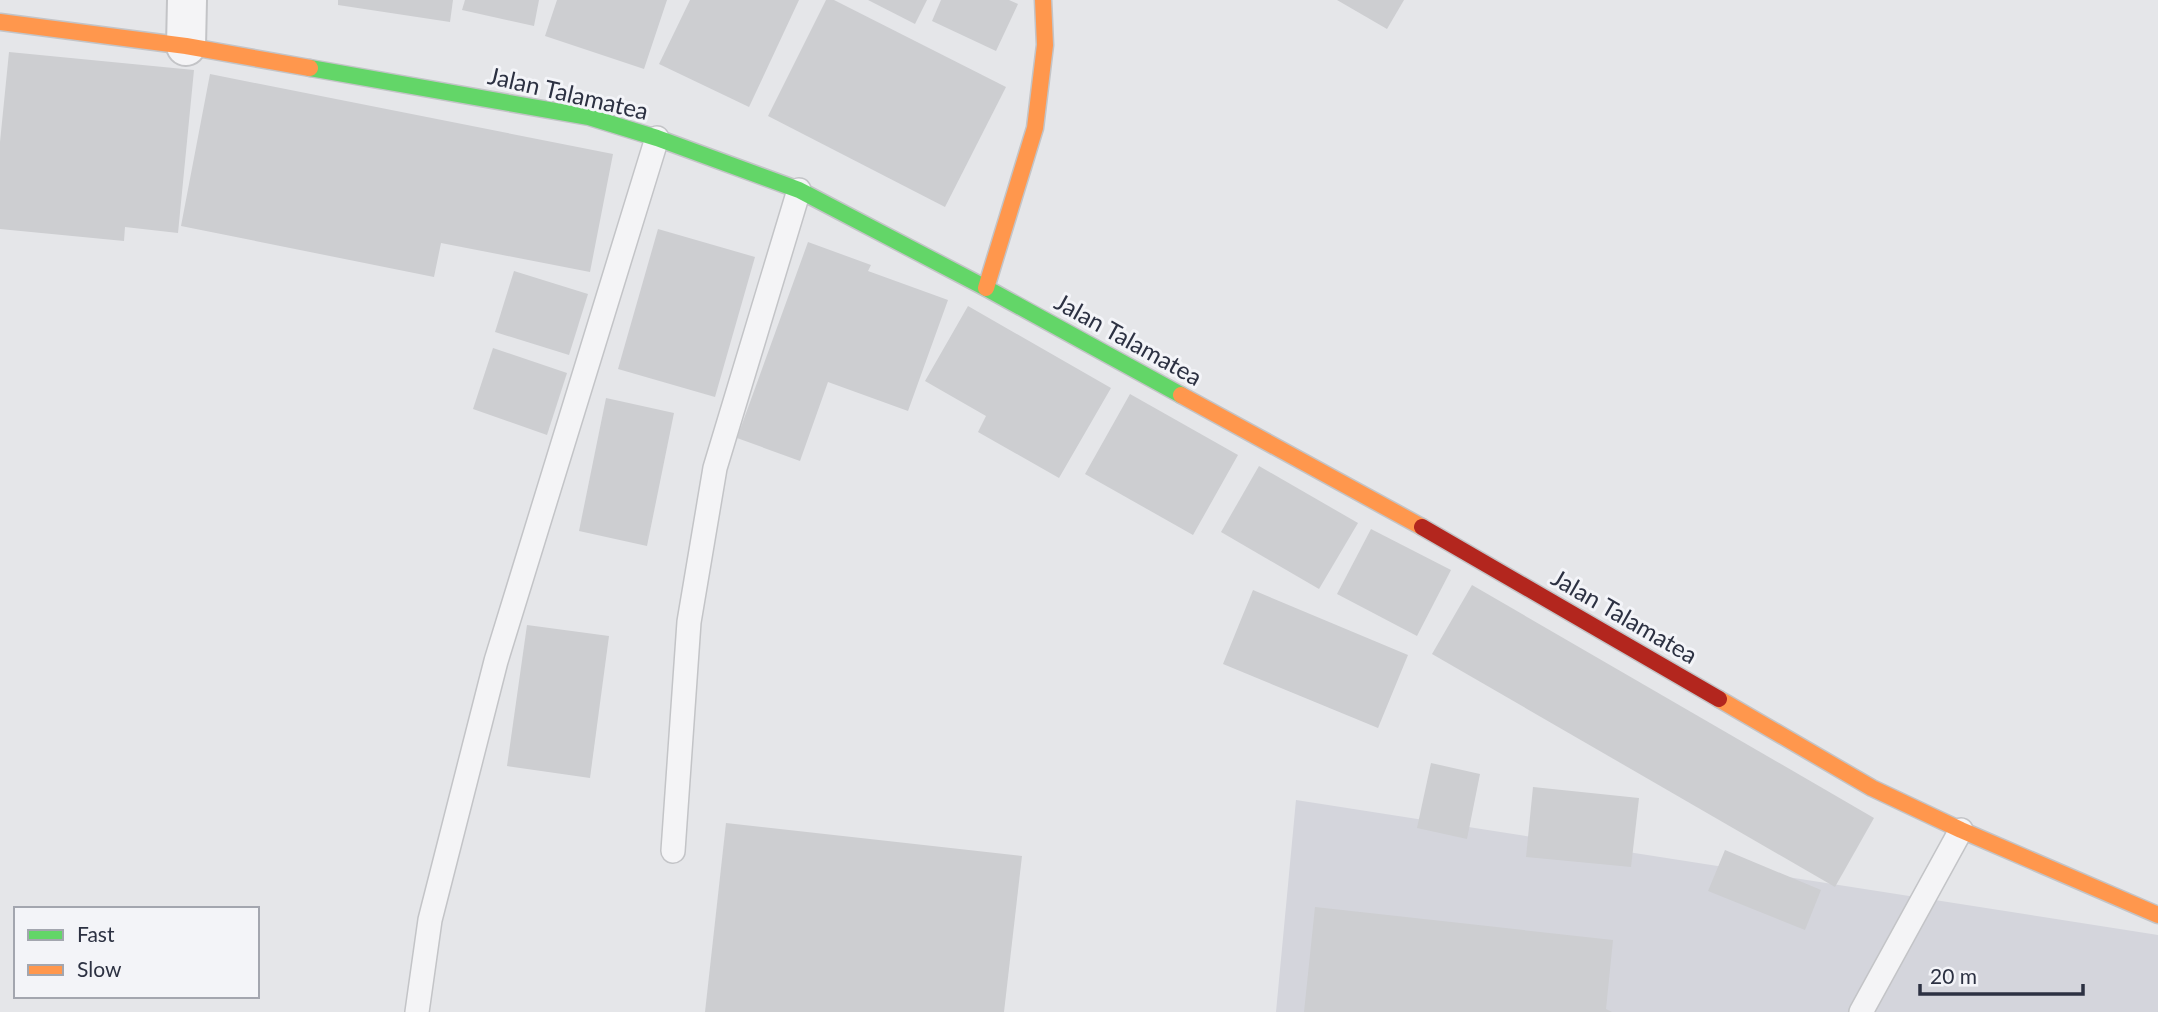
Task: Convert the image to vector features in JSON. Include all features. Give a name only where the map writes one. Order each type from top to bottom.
[{"type":"street","points":[[186,47],[187,0]]},
{"type":"street","points":[[986,288],[1035,128],[1045,45],[1043,0]]},
{"type":"street","name":"Jalan Talamatea","points":[[0,22],[186,47],[589,117],[657,138],[799,190],[986,288],[1408,519],[1872,788],[1961,830],[2158,915]]},
{"type":"lane","points":[[417,1012],[430,920],[496,661],[657,138]]},
{"type":"lane","points":[[673,851],[689,622],[715,468],[799,190]]},
{"type":"lane","points":[[1861,1012],[1961,830]]},
{"type":"shaded area","points":[[1296,800],[2158,935],[2158,1012],[1276,1012]]},
{"type":"building","points":[[338,0],[453,0],[450,22],[338,5]]},
{"type":"building","points":[[465,0],[539,0],[534,26],[462,10]]},
{"type":"building","points":[[557,0],[667,0],[644,69],[545,36]]},
{"type":"building","points":[[690,0],[799,0],[749,107],[659,64]]},
{"type":"building","points":[[826,0],[834,0],[1006,87],[945,207],[768,116]]},
{"type":"building","points":[[868,0],[927,0],[915,24]]},
{"type":"building","points":[[941,0],[1009,0],[1018,4],[996,51],[932,21]]},
{"type":"building","points":[[1337,0],[1404,0],[1387,29]]},
{"type":"building","points":[[9,52],[194,70],[178,233],[125,227],[124,241],[0,229],[0,142]]},
{"type":"building","points":[[210,74],[613,154],[590,272],[441,243],[434,277],[181,226]]},
{"type":"building","points":[[658,229],[755,257],[715,397],[618,369]]},
{"type":"building","points":[[808,242],[871,265],[868,271],[948,300],[908,411],[828,382],[800,461],[737,438]]},
{"type":"building","points":[[514,271],[588,294],[569,355],[495,332]]},
{"type":"building","points":[[968,306],[1111,388],[1059,478],[978,432],[986,416],[925,381]]},
{"type":"building","points":[[493,348],[567,373],[547,435],[473,409]]},
{"type":"building","points":[[1130,394],[1238,455],[1193,535],[1085,474]]},
{"type":"building","points":[[606,398],[674,413],[647,546],[579,531]]},
{"type":"building","points":[[1259,466],[1358,523],[1319,589],[1221,532]]},
{"type":"building","points":[[1371,529],[1451,570],[1417,636],[1337,594]]},
{"type":"building","points":[[1472,585],[1874,818],[1835,887],[1432,654]]},
{"type":"building","points":[[1253,590],[1408,655],[1378,728],[1223,664]]},
{"type":"building","points":[[527,625],[609,636],[590,778],[507,766]]},
{"type":"building","points":[[1431,763],[1480,774],[1467,839],[1417,828]]},
{"type":"building","points":[[1533,787],[1639,798],[1631,867],[1526,857]]},
{"type":"building","points":[[726,823],[1022,856],[1004,1012],[705,1012]]},
{"type":"building","points":[[1725,850],[1821,890],[1805,930],[1708,891]]},
{"type":"building","points":[[1315,907],[1613,940],[1606,1009],[1612,1012],[1304,1012]]},
{"type":"traffic: fast","points":[[310,68],[589,117],[657,138],[799,190],[1181,395]]},
{"type":"traffic: slow","points":[[986,288],[1035,128],[1045,45],[1043,0]]},
{"type":"traffic: slow","points":[[0,22],[186,46],[310,68]]},
{"type":"traffic: slow","points":[[1181,395],[1422,527]]},
{"type":"traffic: slow","points":[[1719,699],[1872,788],[1961,830],[2158,915]]},
{"type":"traffic: jam","points":[[1422,527],[1719,699]]}]
